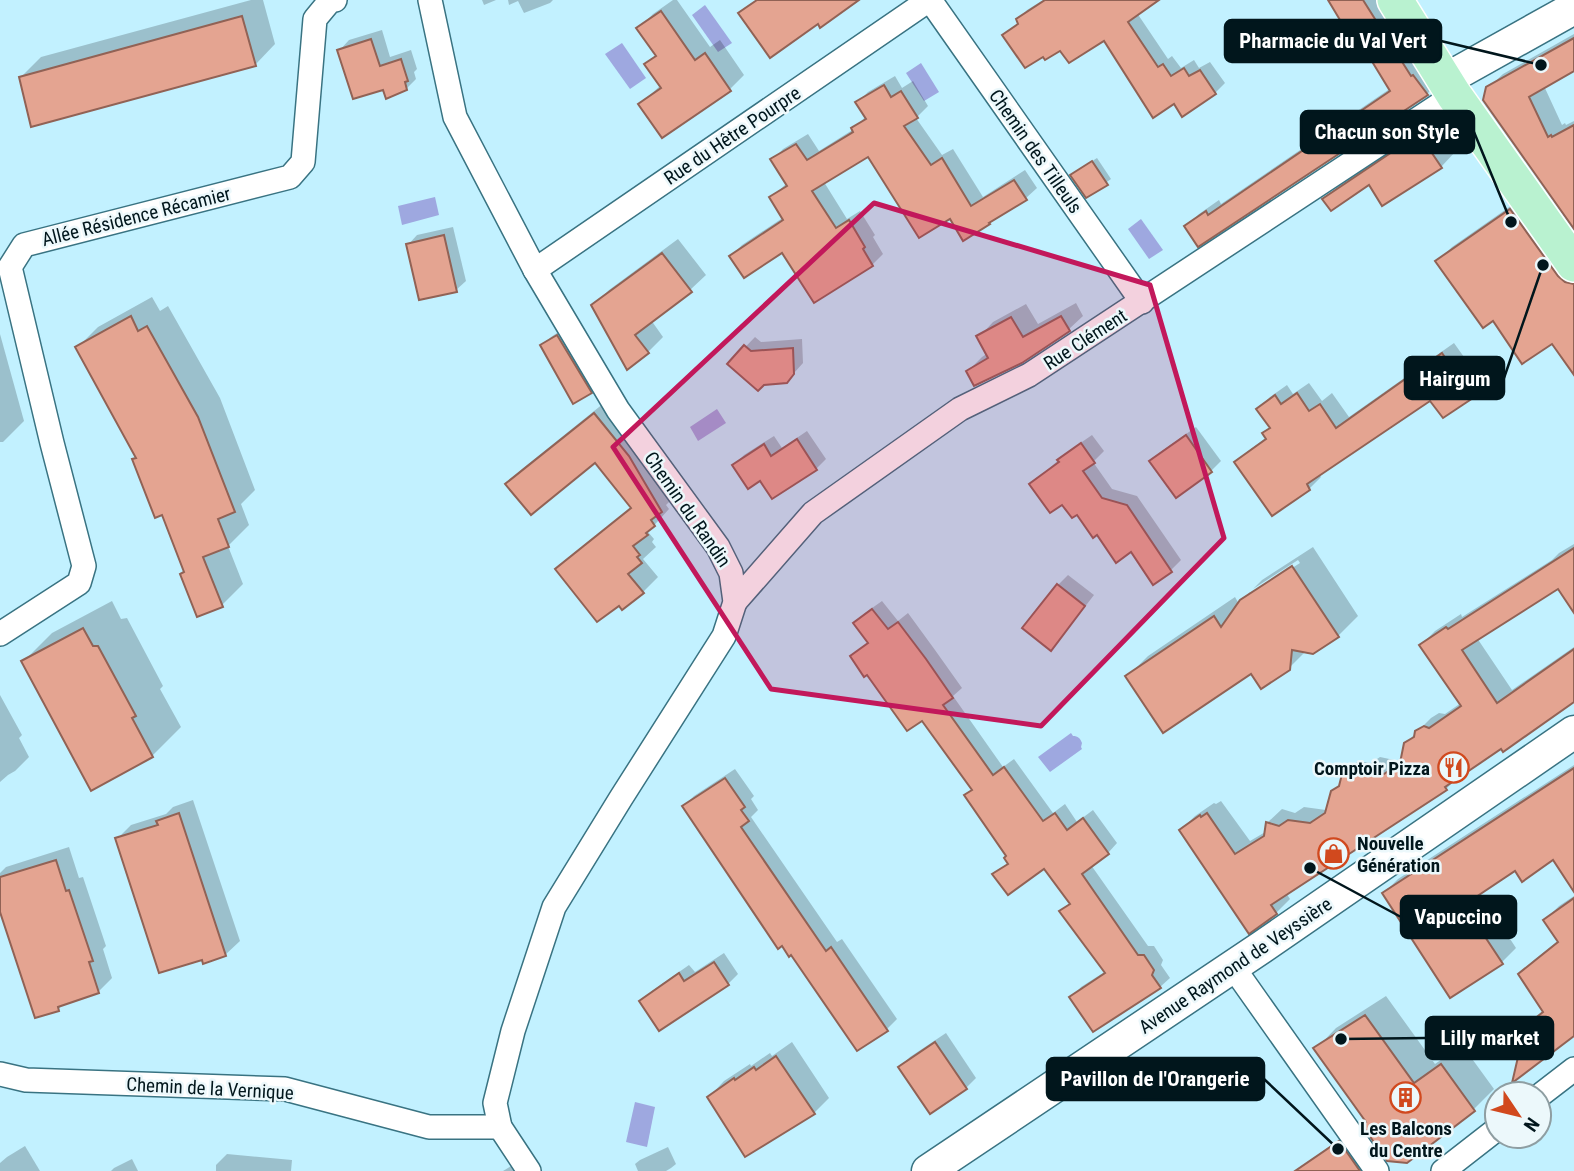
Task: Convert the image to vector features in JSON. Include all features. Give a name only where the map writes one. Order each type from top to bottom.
[{"type":"main road","points":[[1395,0],[1449,87],[1574,264]]},
{"type":"main road","points":[[1449,87],[1481,60],[1574,8]]},
{"type":"main road","name":"Avenue Raymond de Veyssière","points":[[942,1167],[1574,732]]},
{"type":"street","name":"Allée Résidence Récamier","points":[[0,634],[79,583],[84,566],[10,267],[24,245],[289,177],[303,162],[314,19],[334,0]]},
{"type":"street","name":"Chemin du Randin","points":[[430,0],[456,117],[535,270],[618,410],[718,547],[731,573],[736,602]]},
{"type":"street","name":"Rue du Hêtre Pourpre","points":[[535,270],[930,0]]},
{"type":"street","name":"Chemin des Tilleuls","points":[[930,0],[1142,302]]},
{"type":"street","name":"Rue Clément","points":[[736,602],[813,513],[960,409],[1029,375],[1142,302],[1449,87]]},
{"type":"street","points":[[529,1171],[500,1127],[495,1103],[513,1031],[554,907],[724,636],[736,602]]},
{"type":"street","points":[[1233,967],[1377,1171]]},
{"type":"street","points":[[1553,1085],[1574,1069]]},
{"type":"street","name":"Chemin de la Vernique","points":[[0,1074],[26,1080],[285,1089],[429,1127],[500,1127]]},
{"type":"street","points":[[1443,1171],[1483,1140]]},
{"type":"highlighted area","points":[[874,203],[1150,285],[1224,538],[1041,726],[771,689],[613,447]]},
{"type":"water","points":[[705,5],[732,43],[718,52],[692,15]]},
{"type":"water","points":[[622,43],[646,78],[630,89],[605,54]]},
{"type":"water","points":[[921,63],[939,92],[924,101],[906,73]]},
{"type":"water","points":[[435,197],[439,215],[402,225],[398,206]]},
{"type":"water","points":[[1141,219],[1163,250],[1149,259],[1128,229]]},
{"type":"water","points":[[717,409],[726,423],[698,441],[690,427]]},
{"type":"water","points":[[1071,733],[1078,737],[1082,749],[1050,772],[1038,757]]},
{"type":"water","points":[[635,1102],[655,1107],[647,1147],[626,1142]]},
{"type":"building","points":[[757,0],[859,0],[820,28],[818,24],[770,58],[738,13]]},
{"type":"building","points":[[1045,0],[1159,0],[1128,22],[1158,67],[1163,64],[1171,76],[1184,68],[1189,76],[1200,70],[1216,94],[1182,117],[1174,104],[1153,118],[1104,41],[1069,63],[1060,51],[1025,68],[1002,35],[1018,24],[1016,19]]},
{"type":"building","points":[[1328,0],[1363,0],[1411,76],[1413,75],[1428,95],[1198,247],[1184,226],[1206,211],[1208,215],[1390,91],[1351,27],[1346,30]]},
{"type":"building","points":[[661,11],[695,60],[705,53],[731,91],[662,138],[638,104],[661,88],[644,64],[656,56],[636,28]]},
{"type":"building","points":[[242,16],[256,66],[31,127],[19,77]]},
{"type":"building","points":[[1574,38],[1574,71],[1529,97],[1548,137],[1574,125],[1574,229],[1483,100],[1486,87]]},
{"type":"building","points":[[371,39],[380,66],[401,59],[408,81],[405,82],[407,90],[386,99],[383,90],[353,99],[337,50]]},
{"type":"building","points":[[884,85],[891,97],[901,91],[918,118],[904,126],[931,165],[942,158],[971,206],[1014,180],[1027,200],[963,241],[950,219],[919,238],[868,157],[812,191],[836,228],[849,220],[873,266],[814,303],[782,253],[744,278],[729,256],[783,220],[769,197],[787,186],[770,159],[796,144],[807,160],[853,132],[851,128],[866,119],[855,102]]},
{"type":"building","points":[[1419,134],[1442,168],[1382,206],[1369,185],[1331,211],[1322,199]]},
{"type":"building","points":[[1092,161],[1108,185],[1086,198],[1070,175]]},
{"type":"building","points":[[1510,209],[1558,276],[1565,282],[1574,284],[1574,375],[1552,344],[1522,364],[1493,321],[1483,328],[1435,261]]},
{"type":"building","points":[[444,235],[457,292],[419,300],[406,244]]},
{"type":"building","points":[[662,253],[692,292],[635,335],[649,353],[627,370],[591,305]]},
{"type":"building","points":[[131,316],[138,331],[147,326],[198,417],[235,512],[218,519],[229,547],[203,557],[223,607],[197,617],[180,574],[184,572],[162,515],[155,518],[132,459],[136,458],[75,347]]},
{"type":"building","points":[[1061,316],[1070,331],[1022,363],[974,386],[966,371],[988,358],[976,336],[1011,317],[1023,337]]},
{"type":"building","points":[[557,335],[592,393],[573,404],[540,345]]},
{"type":"building","points":[[744,345],[751,351],[793,348],[794,374],[787,383],[764,385],[758,391],[727,364]]},
{"type":"building","points":[[1442,353],[1473,398],[1443,418],[1430,401],[1307,484],[1310,490],[1272,516],[1234,462],[1266,439],[1262,433],[1270,428],[1256,409],[1275,395],[1281,404],[1297,393],[1309,411],[1320,404],[1336,428]]},
{"type":"building","points":[[594,413],[629,456],[662,512],[651,520],[655,526],[646,533],[648,535],[633,546],[642,563],[628,574],[644,593],[622,610],[619,606],[597,622],[555,569],[631,508],[595,463],[531,515],[505,484]]},
{"type":"building","points":[[1186,435],[1212,472],[1176,498],[1149,461]]},
{"type":"building","points":[[797,439],[817,470],[772,499],[760,481],[748,489],[732,465],[764,444],[771,456]]},
{"type":"building","points":[[1081,443],[1095,463],[1083,471],[1102,498],[1127,505],[1172,572],[1153,585],[1131,552],[1116,563],[1097,535],[1093,538],[1077,515],[1072,518],[1062,505],[1050,513],[1029,484]]},
{"type":"building","points":[[1574,548],[1574,613],[1558,589],[1462,650],[1497,703],[1574,649],[1574,702],[1503,752],[1501,749],[1445,787],[1447,790],[1271,905],[1277,914],[1249,934],[1179,830],[1207,813],[1235,854],[1264,836],[1266,822],[1279,826],[1288,820],[1310,823],[1325,813],[1331,791],[1339,786],[1342,774],[1356,776],[1364,770],[1384,774],[1400,763],[1404,743],[1414,737],[1415,731],[1424,726],[1429,728],[1461,706],[1419,645]]},
{"type":"building","points":[[1292,566],[1339,637],[1313,654],[1292,650],[1290,670],[1261,689],[1251,674],[1163,733],[1125,676],[1214,616],[1221,627],[1240,600]]},
{"type":"building","points":[[1057,584],[1085,606],[1051,651],[1022,628]]},
{"type":"building","points":[[872,609],[888,629],[898,622],[926,659],[953,698],[943,705],[993,775],[1004,767],[1043,821],[1055,813],[1067,830],[1083,818],[1109,854],[1082,874],[1138,955],[1144,955],[1161,988],[1093,1032],[1069,997],[1105,973],[1059,911],[1070,904],[1044,869],[1008,895],[992,874],[1008,864],[1004,858],[1006,856],[964,795],[972,790],[922,721],[907,731],[850,656],[868,643],[853,623]]},
{"type":"building","points":[[83,628],[93,646],[98,646],[136,716],[132,718],[153,757],[91,791],[21,661]]},
{"type":"building","points":[[1574,768],[1574,892],[1553,860],[1522,882],[1515,871],[1464,905],[1503,964],[1450,998],[1382,893]]},
{"type":"building","points":[[725,778],[745,807],[741,810],[749,821],[741,827],[826,951],[831,947],[888,1031],[857,1051],[791,955],[789,957],[782,946],[778,949],[682,806]]},
{"type":"building","points":[[179,813],[226,956],[159,973],[115,838],[158,825],[156,821]]},
{"type":"building","points":[[56,860],[93,961],[89,962],[99,993],[58,1007],[59,1011],[35,1018],[0,912],[0,877]]},
{"type":"building","points":[[1574,898],[1574,1036],[1513,1080],[1521,1044],[1514,1035],[1543,1012],[1518,974],[1558,942],[1543,920]]},
{"type":"building","points":[[714,962],[729,985],[659,1031],[639,1001],[679,973],[684,981]]},
{"type":"building","name":"Les Balcons du Centre","points":[[1365,1015],[1414,1083],[1441,1064],[1475,1111],[1407,1163],[1387,1161],[1362,1125],[1366,1122],[1313,1048]]},
{"type":"building","points":[[935,1042],[967,1089],[930,1114],[898,1067]]},
{"type":"building","points":[[776,1056],[815,1114],[745,1157],[707,1097],[734,1078],[735,1080],[754,1067],[756,1070]]},
{"type":"building","points":[[1339,1141],[1360,1171],[1295,1171]]},
{"type":"place","name":"Pharmacie du Val Vert","points":[[1541,65]]},
{"type":"place","name":"Chacun son Style","points":[[1511,222]]},
{"type":"place","name":"Hairgum","points":[[1543,265]]},
{"type":"place","name":"Comptoir Pizza","points":[[1453,768]]},
{"type":"place","name":"Nouvelle Génération","points":[[1334,854]]},
{"type":"place","name":"Vapuccino","points":[[1310,868]]},
{"type":"place","name":"Lilly market","points":[[1341,1039]]},
{"type":"place","name":"Les Balcons du Centre","points":[[1406,1097]]},
{"type":"place","name":"Pavillon de l'Orangerie","points":[[1338,1149]]}]
